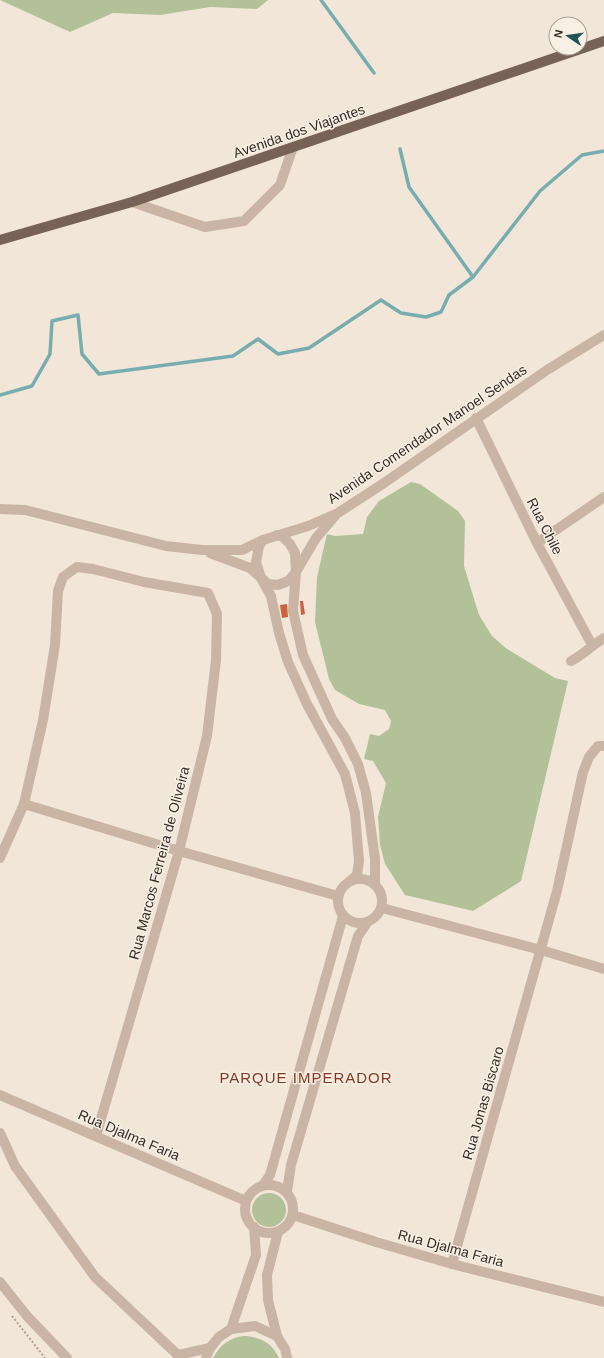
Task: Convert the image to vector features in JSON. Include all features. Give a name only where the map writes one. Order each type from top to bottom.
[{"type":"main road","name":"Avenida dos Viajantes","points":[[0,240],[132,202],[604,42]]},
{"type":"street","points":[[132,202],[205,227],[244,221],[280,185],[293,147]]},
{"type":"street","name":"Avenida Comendador Manoel Sendas","points":[[0,509],[25,510],[166,546],[202,550],[242,550],[263,540],[308,526],[338,513],[384,483],[547,370],[604,335]]},
{"type":"street","name":"Rua Chile","points":[[476,418],[538,542],[592,645]]},
{"type":"street","points":[[538,542],[604,497]]},
{"type":"street","points":[[202,550],[250,568],[268,584],[278,585],[288,582],[296,572],[316,538],[338,513]]},
{"type":"street","points":[[277,535],[290,544],[295,553],[296,572],[293,611],[303,655],[332,719],[345,738],[358,764],[366,793],[375,859],[375,884],[382,895],[382,908],[376,917],[367,923],[358,936],[292,1166],[287,1192]]},
{"type":"street","points":[[263,540],[259,546],[256,562],[261,578],[271,596],[279,633],[288,662],[307,704],[345,774],[355,813],[359,861],[357,875],[342,887],[338,896],[338,907],[343,916],[354,923],[367,923]]},
{"type":"street","name":"Rua Marcos Ferreira de Oliveira","points":[[24,804],[43,720],[55,645],[58,591],[63,577],[77,567],[93,569],[144,582],[208,593],[217,614],[216,660],[207,736],[179,851],[96,1136]]},
{"type":"street","points":[[571,661],[582,655],[592,645],[604,638]]},
{"type":"street","name":"Rua Jonas Biscaro","points":[[452,1264],[557,891],[583,772],[589,757],[601,746]]},
{"type":"street","points":[[0,858],[24,804],[179,851],[338,896]]},
{"type":"street","points":[[351,880],[364,879],[375,884]]},
{"type":"street","points":[[382,908],[541,950],[604,969]]},
{"type":"street","points":[[232,1329],[256,1255],[254,1228],[246,1215],[246,1201],[252,1191],[263,1185],[270,1175],[343,916]]},
{"type":"street","name":"Rua Djalma Faria","points":[[0,1095],[246,1201]]},
{"type":"street","points":[[0,1133],[15,1166],[95,1277],[180,1356],[210,1348]]},
{"type":"street","points":[[254,1228],[265,1233],[278,1232],[288,1224],[293,1215],[293,1201],[287,1192],[277,1185],[263,1185]]},
{"type":"street","name":"Rua Djalma Faria","points":[[293,1215],[376,1242],[452,1264],[604,1302]]},
{"type":"street","points":[[278,1232],[267,1275],[268,1300],[277,1336],[285,1349],[287,1358]]},
{"type":"street","points":[[0,1282],[27,1316],[67,1358]]},
{"type":"street","points":[[206,1358],[210,1348],[219,1336],[232,1329],[255,1326],[277,1336]]},
{"type":"path","points":[[10,1314],[45,1358]]},
{"type":"green space","points":[[0,0],[268,0],[257,9],[210,7],[160,15],[113,13],[70,32]]},
{"type":"green space","points":[[411,482],[420,484],[458,511],[465,521],[464,566],[479,615],[492,636],[507,649],[555,678],[568,681],[521,881],[473,911],[405,895],[385,864],[380,845],[378,817],[386,783],[373,761],[364,759],[370,734],[379,736],[389,729],[391,721],[385,710],[359,704],[335,690],[329,679],[315,622],[317,577],[327,534],[335,536],[363,534],[367,517],[379,501]]},
{"type":"green space","points":[[272,1193],[281,1198],[285,1203],[285,1217],[281,1222],[276,1226],[266,1227],[262,1226],[253,1217],[252,1207],[253,1203],[262,1194]]},
{"type":"green space","points":[[243,1336],[255,1337],[265,1341],[273,1348],[279,1358],[213,1358],[219,1349],[229,1340]]},
{"type":"building","points":[[300,601],[303,601],[305,614],[301,615]]},
{"type":"building","points":[[287,604],[288,617],[282,618],[280,605]]},
{"type":"waterway","points":[[321,0],[374,73]]},
{"type":"waterway","points":[[400,149],[409,187],[473,277]]},
{"type":"waterway","points":[[0,395],[32,386],[50,354],[52,321],[78,315],[82,354],[99,374],[233,356],[258,339],[278,354],[309,348],[381,300],[401,313],[426,317],[441,312],[449,295],[473,277],[540,191],[582,155],[604,151]]},
{"type":"district","name":"PARQUE IMPERADOR","points":[[306,1077]]}]
